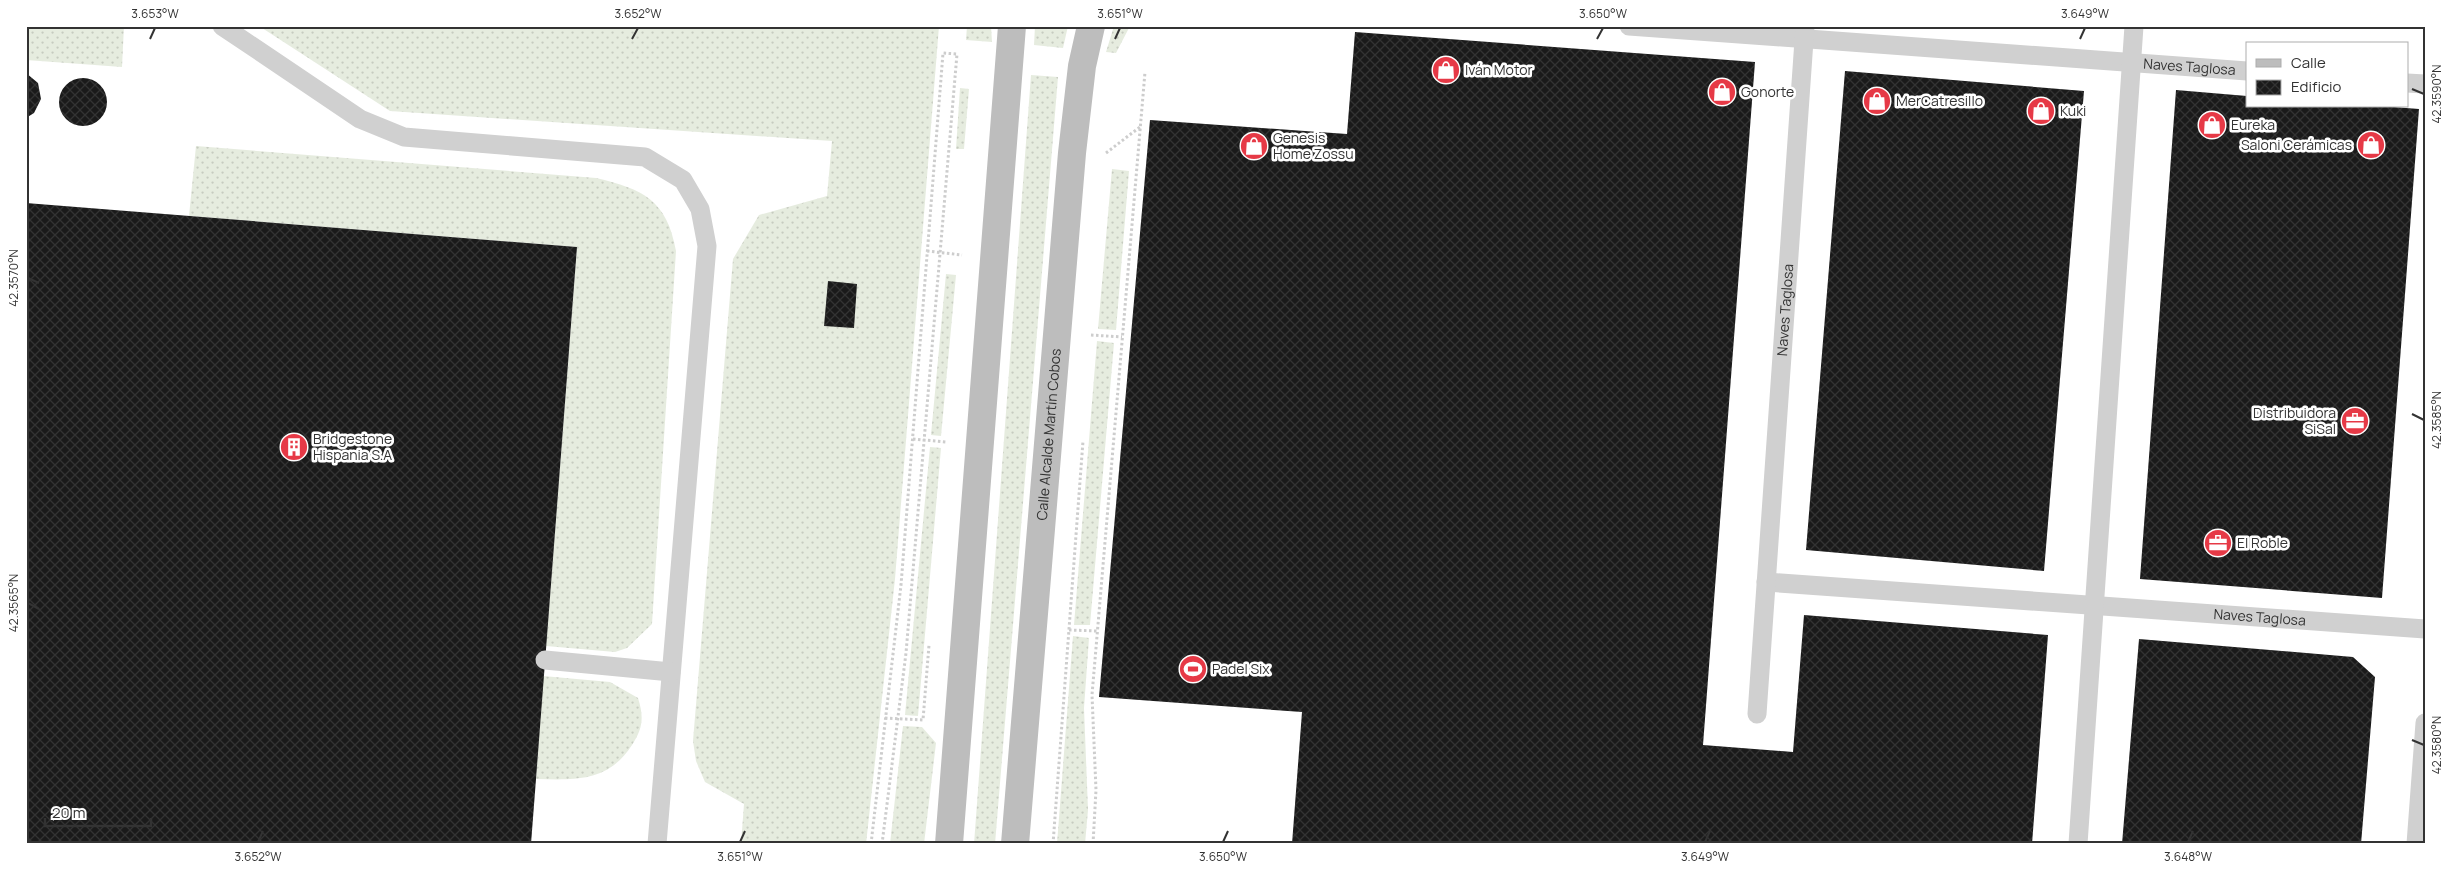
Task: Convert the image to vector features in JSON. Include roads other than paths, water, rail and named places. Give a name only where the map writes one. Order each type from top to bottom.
[{"type":"main road","points":[[950,844],[1012,26]]},
{"type":"main road","name":"Calle Alcalde Martín Cobos","points":[[1015,844],[1072,153],[1082,66],[1091,26]]},
{"type":"lane","points":[[222,26],[360,118],[404,137],[644,157],[683,180],[700,209],[707,246],[657,844]]},
{"type":"lane","name":"Naves Taglosa","points":[[1629,26],[1804,33],[2246,71]]},
{"type":"lane","points":[[2132,62],[2134,26]]},
{"type":"lane","name":"Naves Taglosa","points":[[1757,714],[1804,33]]},
{"type":"lane","name":"Naves Taglosa","points":[[2078,844],[2132,62]]},
{"type":"lane","points":[[2408,83],[2425,84]]},
{"type":"lane","name":"Naves Taglosa","points":[[1766,582],[2425,629]]},
{"type":"lane","points":[[545,660],[671,672]]},
{"type":"lane","points":[[2416,844],[2425,723]]},
{"type":"place","name":"Iván Motor","points":[[1446,70]]},
{"type":"place","name":"Gonorte","points":[[1722,92]]},
{"type":"place","name":"MerCatresillo","points":[[1877,101]]},
{"type":"place","name":"Kuki","points":[[2041,111]]},
{"type":"place","name":"Eureka","points":[[2212,125]]},
{"type":"place","name":"Saloni Cerámicas","points":[[2371,145]]},
{"type":"place","name":"Genesis Home Zossu","points":[[1254,146]]},
{"type":"place","name":"Distribuidora SiSal","points":[[2355,421]]},
{"type":"place","name":"Bridgestone Hispania S.A","points":[[294,447]]},
{"type":"place","name":"El Roble","points":[[2218,543]]},
{"type":"place","name":"Padel Six","points":[[1193,669]]}]
